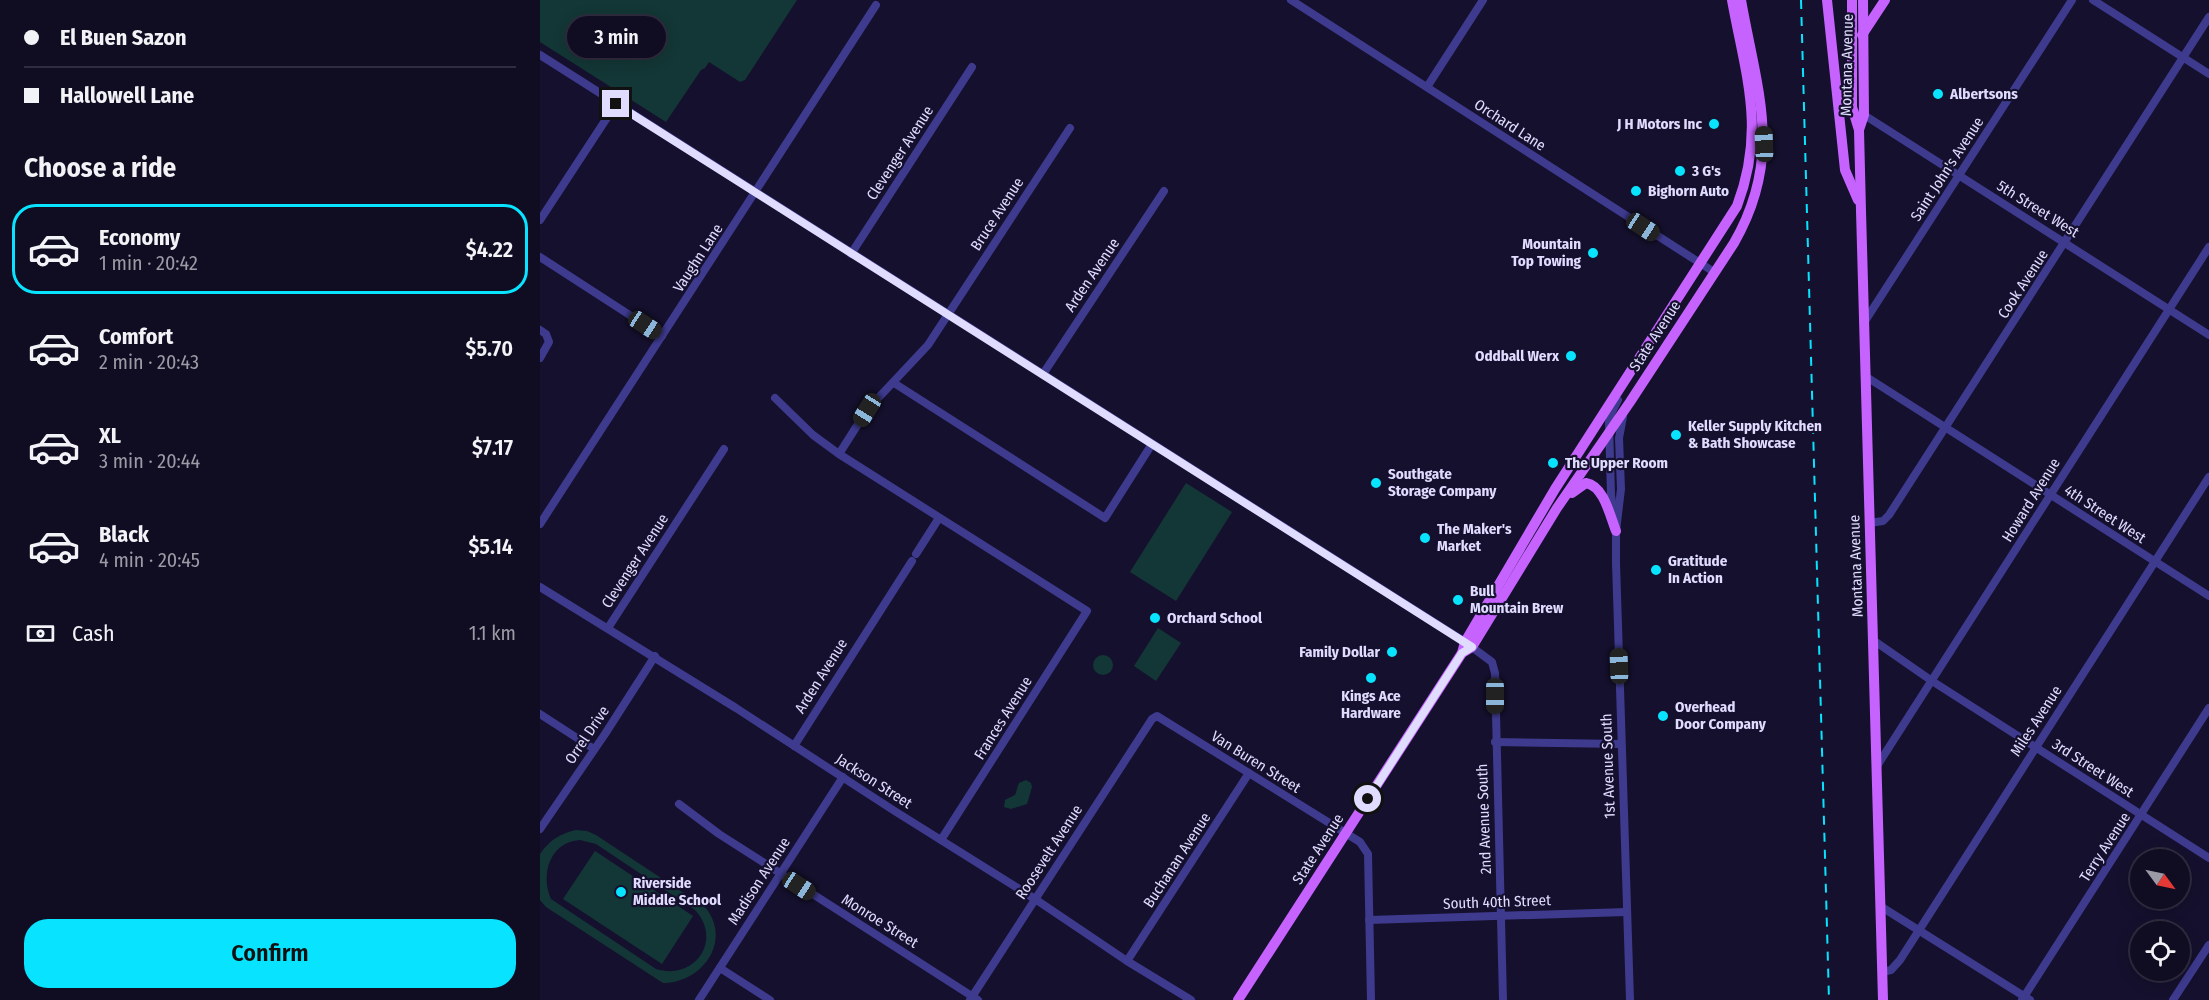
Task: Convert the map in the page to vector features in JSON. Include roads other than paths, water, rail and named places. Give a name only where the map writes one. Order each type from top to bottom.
[{"type":"main road","name":"State Avenue","points":[[1466,647],[1555,489],[1737,206],[1748,174],[1753,135],[1751,97],[1732,0]]},
{"type":"main road","name":"State Avenue","points":[[1238,1000],[1557,508],[1626,408],[1748,217],[1757,191],[1764,144],[1761,102],[1741,0]]},
{"type":"main road","points":[[1827,0],[1845,170],[1861,211]]},
{"type":"main road","points":[[1832,39],[1834,0]]},
{"type":"main road","name":"Montana Avenue","points":[[1852,0],[1852,107],[1859,130],[1883,1000]]},
{"type":"main road","name":"Montana Avenue","points":[[1859,130],[1864,115],[1863,0]]},
{"type":"main road","points":[[1862,35],[1885,0]]},
{"type":"main road","points":[[1557,508],[1581,486],[1590,483],[1600,492],[1616,531]]},
{"type":"street","name":"Orchard Lane","points":[[1291,0],[1714,272]]},
{"type":"street","points":[[1427,87],[1483,0]]},
{"type":"street","name":"Saint John's Avenue","points":[[1864,322],[2072,0]]},
{"type":"street","points":[[2093,0],[2209,74]]},
{"type":"street","name":"Vaughn Lane","points":[[540,524],[876,5]]},
{"type":"street","name":"Cook Avenue","points":[[1869,523],[1883,521],[1888,515],[2209,17]]},
{"type":"street","points":[[540,55],[1043,374],[1466,647]]},
{"type":"street","name":"Clevenger Avenue","points":[[851,254],[972,67]]},
{"type":"street","points":[[540,220],[616,104]]},
{"type":"street","name":"5th Street West","points":[[1852,107],[2209,335]]},
{"type":"street","name":"Bruce Avenue","points":[[839,454],[867,410],[928,345],[1070,128]]},
{"type":"street","name":"Arden Avenue","points":[[1043,374],[1164,191]]},
{"type":"street","name":"Howard Avenue","points":[[1876,767],[2209,247]]},
{"type":"street","points":[[540,257],[663,336]]},
{"type":"street","points":[[540,330],[546,334],[549,342],[540,358]]},
{"type":"street","name":"1st Avenue South","points":[[1630,1000],[1616,531],[1611,495],[1609,422],[1613,408],[1659,330]]},
{"type":"street","name":"4th Street West","points":[[1865,376],[2209,596]]},
{"type":"street","points":[[894,382],[1105,518],[1152,444]]},
{"type":"street","points":[[775,398],[813,435],[939,518]]},
{"type":"street","name":"1st Avenue South","points":[[1616,531],[1621,489],[1619,438],[1626,408]]},
{"type":"street","name":"Clevenger Avenue","points":[[608,628],[724,449]]},
{"type":"street","name":"Miles Avenue","points":[[1882,972],[1896,966],[1920,930],[2209,477]]},
{"type":"street","name":"Arden Avenue","points":[[794,746],[939,518]]},
{"type":"street","name":"Frances Avenue","points":[[939,518],[1087,611],[941,840]]},
{"type":"street","name":"Jackson Street","points":[[540,587],[655,657],[1191,1000]]},
{"type":"street","name":"3rd Street West","points":[[1873,640],[1932,681],[2209,858]]},
{"type":"street","name":"2nd Avenue South","points":[[1466,647],[1492,662],[1495,674],[1503,1000]]},
{"type":"street","name":"Orrel Drive","points":[[540,828],[655,657]]},
{"type":"street","name":"Terry Avenue","points":[[2025,999],[2209,708]]},
{"type":"street","points":[[540,714],[594,749]]},
{"type":"street","name":"Van Buren Street","points":[[1152,719],[1156,716],[1161,718],[1360,842],[1368,854],[1371,1000]]},
{"type":"street","name":"Roosevelt Avenue","points":[[974,999],[1035,899],[1152,719]]},
{"type":"street","points":[[1496,742],[1621,744]]},
{"type":"street","name":"Buchanan Avenue","points":[[1127,961],[1249,773]]},
{"type":"street","name":"Madison Avenue","points":[[699,1000],[843,777]]},
{"type":"street","name":"Monroe Street","points":[[678,804],[719,834],[974,999]]},
{"type":"street","points":[[1880,906],[2025,999]]},
{"type":"street","name":"South 40th Street","points":[[1369,920],[1626,912]]},
{"type":"street","points":[[2173,1000],[2209,945]]},
{"type":"street","points":[[720,968],[770,1000]]},
{"type":"railway","points":[[1801,0],[1829,1000]]},
{"type":"place","name":"Albertsons","points":[[1938,94]]},
{"type":"place","name":"J H Motors Inc","points":[[1714,124]]},
{"type":"place","name":"3 G's","points":[[1680,171]]},
{"type":"place","name":"Bighorn Auto","points":[[1636,191]]},
{"type":"place","name":"Mountain Top Towing","points":[[1593,253]]},
{"type":"place","name":"Oddball Werx","points":[[1571,356]]},
{"type":"place","name":"Keller Supply Kitchen & Bath Showcase","points":[[1676,435]]},
{"type":"place","name":"The Upper Room","points":[[1553,463]]},
{"type":"place","name":"Southgate Storage Company","points":[[1376,483]]},
{"type":"place","name":"The Maker's Market","points":[[1425,538]]},
{"type":"place","name":"Gratitude In Action","points":[[1656,570]]},
{"type":"place","name":"Bull Mountain Brew","points":[[1458,600]]},
{"type":"place","name":"Orchard School","points":[[1155,618]]},
{"type":"place","name":"Family Dollar","points":[[1392,652]]},
{"type":"place","name":"Kings Ace Hardware","points":[[1371,678]]},
{"type":"place","name":"Overhead Door Company","points":[[1663,716]]},
{"type":"place","name":"Riverside Middle School","points":[[621,892]]}]
